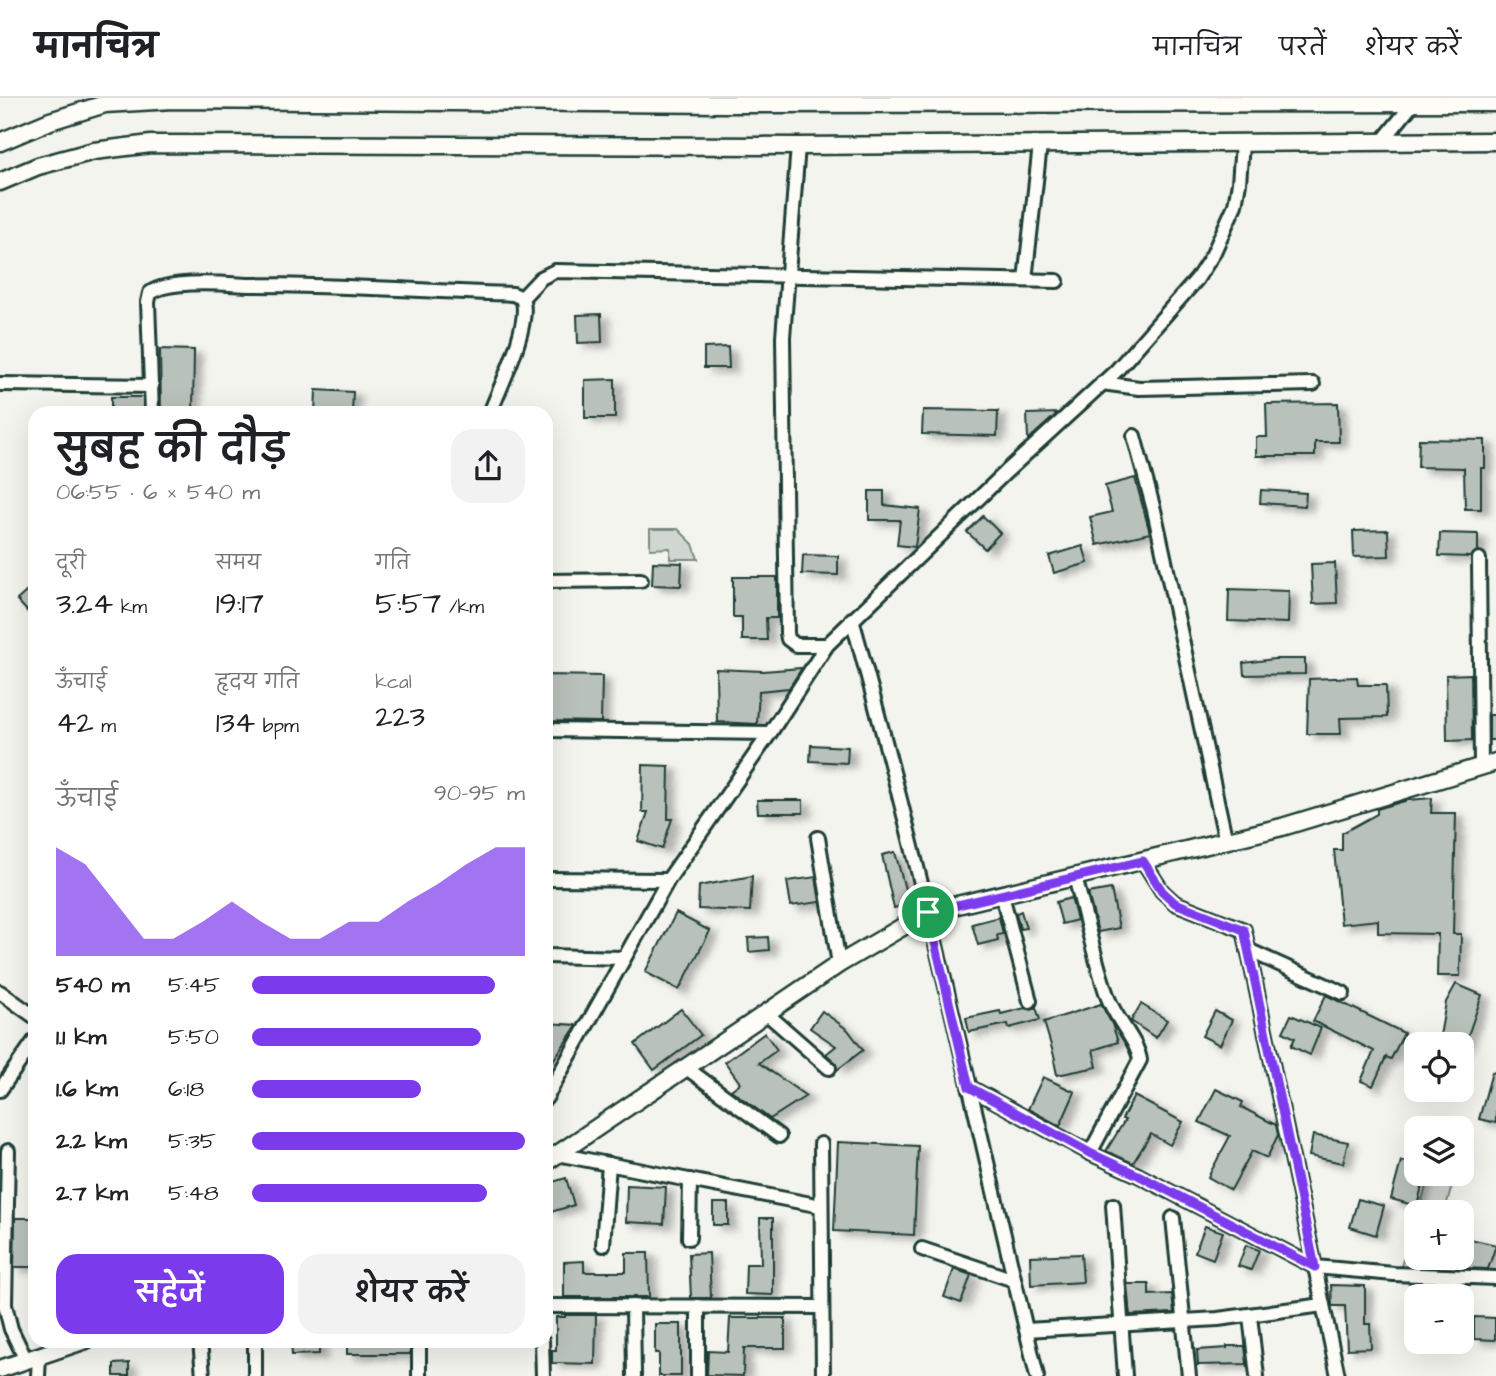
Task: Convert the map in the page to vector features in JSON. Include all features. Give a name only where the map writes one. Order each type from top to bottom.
[{"type":"street","points":[[0,142],[50,121],[105,104],[173,100],[1496,103]]},
{"type":"street","points":[[1381,143],[1415,101]]},
{"type":"street","points":[[0,182],[38,166],[94,151],[151,144],[798,146],[1496,141]]},
{"type":"street","points":[[553,1076],[668,880],[770,733],[827,645],[1116,371],[1197,279],[1213,254],[1235,205],[1242,144]]},
{"type":"street","points":[[1025,280],[1040,145]]},
{"type":"street","points":[[798,146],[783,337],[788,639],[796,645],[827,645]]},
{"type":"street","points":[[522,298],[541,278],[555,271],[1056,281]]},
{"type":"street","points":[[152,406],[148,302],[150,293],[156,289],[213,284],[339,285],[513,294],[522,298],[525,305],[523,328],[493,406]]},
{"type":"street","points":[[1102,383],[1139,388],[1313,384]]},
{"type":"street","points":[[0,384],[152,386]]},
{"type":"street","points":[[1135,436],[1154,510],[1226,842]]},
{"type":"street","points":[[553,1157],[839,964],[928,912],[1226,842],[1489,764],[1479,559]]},
{"type":"street","points":[[553,581],[641,580]]},
{"type":"street","points":[[852,619],[928,912],[1037,1376]]},
{"type":"street","points":[[553,730],[770,733]]},
{"type":"street","points":[[818,838],[839,964]]},
{"type":"street","points":[[1143,861],[1162,891],[1175,903],[1244,930],[1338,1376]]},
{"type":"street","points":[[1075,877],[1107,996],[1139,1053],[1140,1060],[1090,1153]]},
{"type":"street","points":[[553,879],[668,880]]},
{"type":"street","points":[[1002,895],[1030,1001]]},
{"type":"street","points":[[1248,950],[1343,993]]},
{"type":"street","points":[[553,956],[624,958]]},
{"type":"street","points":[[0,992],[28,1012]]},
{"type":"street","points":[[766,1013],[830,1068]]},
{"type":"street","points":[[0,1089],[28,1050]]},
{"type":"street","points":[[685,1067],[779,1136]]},
{"type":"street","points":[[969,1087],[1090,1153],[1315,1267],[1394,1274],[1495,1274]]},
{"type":"street","points":[[821,1144],[823,1376]]},
{"type":"street","points":[[8,1151],[5,1305],[10,1329],[33,1358],[38,1376]]},
{"type":"street","points":[[553,1158],[609,1164],[821,1206]]},
{"type":"street","points":[[603,1245],[609,1164]]},
{"type":"street","points":[[689,1238],[690,1180]]},
{"type":"street","points":[[1112,1205],[1125,1376]]},
{"type":"street","points":[[1173,1218],[1189,1376]]},
{"type":"street","points":[[922,1249],[1014,1280]]},
{"type":"street","points":[[1026,1330],[1184,1322],[1323,1305]]},
{"type":"street","points":[[553,1307],[822,1307]]},
{"type":"street","points":[[633,1307],[634,1376]]},
{"type":"street","points":[[698,1307],[698,1376]]},
{"type":"street","points":[[1250,1316],[1257,1376]]},
{"type":"street","points":[[0,1369],[62,1348]]},
{"type":"street","points":[[201,1348],[203,1376]]},
{"type":"street","points":[[255,1376],[256,1348]]},
{"type":"street","points":[[419,1348],[419,1376]]},
{"type":"street","points":[[542,1348],[542,1376]]},
{"type":"shaded area","points":[[650,529],[678,529],[693,544],[698,559],[670,559],[670,548],[650,549]]},
{"type":"shaded area","points":[[1426,1186],[1452,1186],[1448,1200],[1422,1200]]},
{"type":"shaded area","points":[[1409,1270],[1426,1270],[1424,1277]]},
{"type":"building","points":[[601,314],[602,342],[578,343],[577,315]]},
{"type":"building","points":[[728,347],[729,368],[704,368],[704,348]]},
{"type":"building","points":[[160,349],[194,350],[193,406],[161,406]]},
{"type":"building","points":[[615,379],[615,418],[585,418],[585,380]]},
{"type":"building","points":[[316,390],[353,392],[352,406],[315,406]]},
{"type":"building","points":[[111,397],[143,397],[143,406],[111,406]]},
{"type":"building","points":[[1338,403],[1339,442],[1315,442],[1315,456],[1256,456],[1256,437],[1267,437],[1266,404]]},
{"type":"building","points":[[923,410],[998,411],[997,436],[922,434]]},
{"type":"building","points":[[1058,413],[1029,439],[1028,439],[1027,414]]},
{"type":"building","points":[[1419,439],[1485,440],[1485,468],[1481,468],[1481,509],[1465,509],[1464,468],[1418,467]]},
{"type":"building","points":[[1135,478],[1150,533],[1097,545],[1090,517],[1112,512],[1105,486]]},
{"type":"building","points":[[1261,490],[1306,493],[1305,506],[1260,503]]},
{"type":"building","points":[[869,491],[884,491],[884,505],[920,509],[915,547],[897,545],[900,520],[869,520]]},
{"type":"building","points":[[983,516],[1000,533],[985,549],[967,532]]},
{"type":"building","points":[[1388,530],[1389,556],[1354,557],[1353,531]]},
{"type":"building","points":[[1440,533],[1478,534],[1478,550],[1471,557],[1439,556]]},
{"type":"building","points":[[1083,546],[1088,563],[1054,573],[1049,556]]},
{"type":"building","points":[[803,555],[838,556],[838,575],[802,574]]},
{"type":"building","points":[[653,562],[682,563],[681,586],[652,585]]},
{"type":"building","points":[[1335,563],[1337,603],[1313,604],[1311,564]]},
{"type":"building","points":[[733,577],[777,577],[777,618],[766,618],[767,640],[742,640],[742,617],[733,617]]},
{"type":"building","points":[[1229,589],[1289,591],[1288,623],[1228,621]]},
{"type":"building","points":[[28,590],[28,612],[17,600]]},
{"type":"building","points":[[1305,659],[1305,674],[1244,675],[1243,663]]},
{"type":"building","points":[[802,668],[789,688],[759,691],[757,724],[717,722],[716,669],[763,671]]},
{"type":"building","points":[[1471,674],[1472,740],[1447,741],[1446,675]]},
{"type":"building","points":[[553,675],[602,676],[601,722],[553,721]]},
{"type":"building","points":[[1357,677],[1358,685],[1386,685],[1387,717],[1340,718],[1341,734],[1307,734],[1309,679]]},
{"type":"building","points":[[1489,715],[1496,715],[1496,740],[1489,740]]},
{"type":"building","points":[[811,745],[848,747],[847,763],[810,761]]},
{"type":"building","points":[[643,765],[669,766],[668,819],[672,819],[662,849],[638,841],[648,812],[642,812]]},
{"type":"building","points":[[1432,798],[1431,813],[1456,813],[1453,934],[1461,934],[1460,976],[1437,976],[1438,934],[1378,933],[1378,920],[1341,924],[1334,850],[1342,850],[1342,833],[1377,814],[1377,809],[1408,800]]},
{"type":"building","points":[[757,800],[803,800],[803,813],[758,813]]},
{"type":"building","points":[[895,852],[909,904],[894,908],[882,855]]},
{"type":"building","points":[[752,876],[750,911],[698,909],[699,886]]},
{"type":"building","points":[[816,877],[820,902],[791,906],[787,881]]},
{"type":"building","points":[[1111,889],[1119,928],[1098,932],[1088,893]]},
{"type":"building","points":[[1071,898],[1077,920],[1062,924],[1056,902]]},
{"type":"building","points":[[1021,911],[1026,928],[1020,929],[1016,913]]},
{"type":"building","points":[[676,913],[710,931],[679,990],[645,972]]},
{"type":"building","points":[[999,917],[1003,934],[997,935],[998,940],[978,945],[972,924]]},
{"type":"building","points":[[768,937],[769,950],[749,952],[748,938]]},
{"type":"building","points":[[1456,984],[1482,995],[1469,1032],[1441,1032],[1446,1002]]},
{"type":"building","points":[[1326,995],[1404,1033],[1391,1059],[1386,1057],[1373,1086],[1361,1081],[1374,1051],[1313,1021]]},
{"type":"building","points":[[1101,1004],[1118,1042],[1093,1050],[1097,1067],[1057,1075],[1044,1022]]},
{"type":"building","points":[[1141,1004],[1167,1020],[1156,1038],[1131,1021]]},
{"type":"building","points":[[1036,1007],[1040,1020],[1009,1028],[1008,1024],[969,1032],[966,1018],[1000,1011],[1001,1014],[1025,1008],[1032,1010]]},
{"type":"building","points":[[681,1009],[701,1035],[654,1070],[635,1044]]},
{"type":"building","points":[[822,1011],[848,1030],[863,1050],[837,1070],[835,1062],[826,1054],[836,1046],[810,1028]]},
{"type":"building","points":[[1215,1011],[1232,1020],[1220,1045],[1202,1036]]},
{"type":"building","points":[[1291,1015],[1321,1028],[1310,1055],[1291,1046],[1295,1038],[1283,1032]]},
{"type":"building","points":[[553,1023],[577,1025],[553,1061]]},
{"type":"building","points":[[765,1033],[777,1050],[759,1063],[806,1096],[770,1119],[731,1090],[740,1083],[725,1062]]},
{"type":"building","points":[[1492,1072],[1496,1073],[1496,1123],[1479,1119]]},
{"type":"building","points":[[1043,1077],[1075,1092],[1060,1126],[1028,1109]]},
{"type":"building","points":[[1216,1089],[1243,1102],[1241,1107],[1276,1125],[1278,1135],[1267,1158],[1252,1151],[1231,1190],[1208,1177],[1230,1136],[1199,1122]]},
{"type":"building","points":[[1134,1096],[1183,1122],[1170,1145],[1151,1134],[1133,1163],[1106,1151],[1125,1120],[1122,1119]]},
{"type":"building","points":[[1313,1135],[1348,1142],[1343,1163],[1309,1156]]},
{"type":"building","points":[[838,1142],[918,1146],[914,1235],[834,1231]]},
{"type":"building","points":[[1401,1161],[1404,1162],[1404,1186],[1422,1186],[1418,1200],[1404,1200],[1404,1202],[1391,1199]]},
{"type":"building","points":[[566,1178],[574,1205],[553,1211],[553,1182]]},
{"type":"building","points":[[627,1185],[666,1187],[664,1224],[626,1222]]},
{"type":"building","points":[[1358,1199],[1384,1206],[1376,1235],[1350,1227]]},
{"type":"building","points":[[713,1203],[728,1203],[728,1225],[713,1225]]},
{"type":"building","points":[[15,1218],[28,1218],[28,1267],[14,1267]]},
{"type":"building","points":[[760,1218],[773,1218],[773,1295],[745,1294],[746,1264],[761,1264]]},
{"type":"building","points":[[1205,1226],[1223,1232],[1213,1259],[1195,1252]]},
{"type":"building","points":[[1474,1240],[1496,1245],[1488,1269],[1474,1268]]},
{"type":"building","points":[[1246,1245],[1259,1250],[1251,1270],[1238,1266]]},
{"type":"building","points":[[626,1253],[648,1253],[649,1297],[564,1297],[564,1262],[584,1261],[584,1272],[626,1272]]},
{"type":"building","points":[[709,1253],[711,1298],[691,1298],[689,1254]]},
{"type":"building","points":[[1081,1254],[1083,1282],[1031,1285],[1030,1256]]},
{"type":"building","points":[[954,1269],[971,1275],[961,1303],[944,1297]]},
{"type":"building","points":[[1127,1284],[1149,1284],[1149,1295],[1172,1294],[1174,1313],[1130,1315]]},
{"type":"building","points":[[1331,1285],[1365,1286],[1365,1324],[1370,1324],[1371,1348],[1347,1349],[1345,1306],[1332,1306]]},
{"type":"building","points":[[596,1315],[595,1364],[552,1363],[552,1350],[556,1350],[556,1317]]},
{"type":"building","points":[[1474,1317],[1495,1318],[1495,1340],[1474,1339]]},
{"type":"building","points":[[730,1318],[785,1318],[785,1348],[744,1348],[743,1376],[707,1375],[708,1351],[728,1352]]},
{"type":"building","points":[[655,1324],[681,1324],[681,1376],[659,1376],[659,1353],[655,1353]]},
{"type":"building","points":[[1245,1346],[1247,1364],[1198,1365],[1197,1350]]},
{"type":"building","points":[[292,1348],[319,1348],[319,1354],[292,1355]]},
{"type":"building","points":[[347,1348],[410,1348],[410,1354],[347,1354]]},
{"type":"building","points":[[129,1363],[129,1376],[114,1376],[114,1364]]},
{"type":"route","points":[[1143,861],[1162,891],[1175,903],[1244,930],[1315,1267],[1158,1185],[1090,1153],[969,1087],[928,912],[1143,861]]}]
